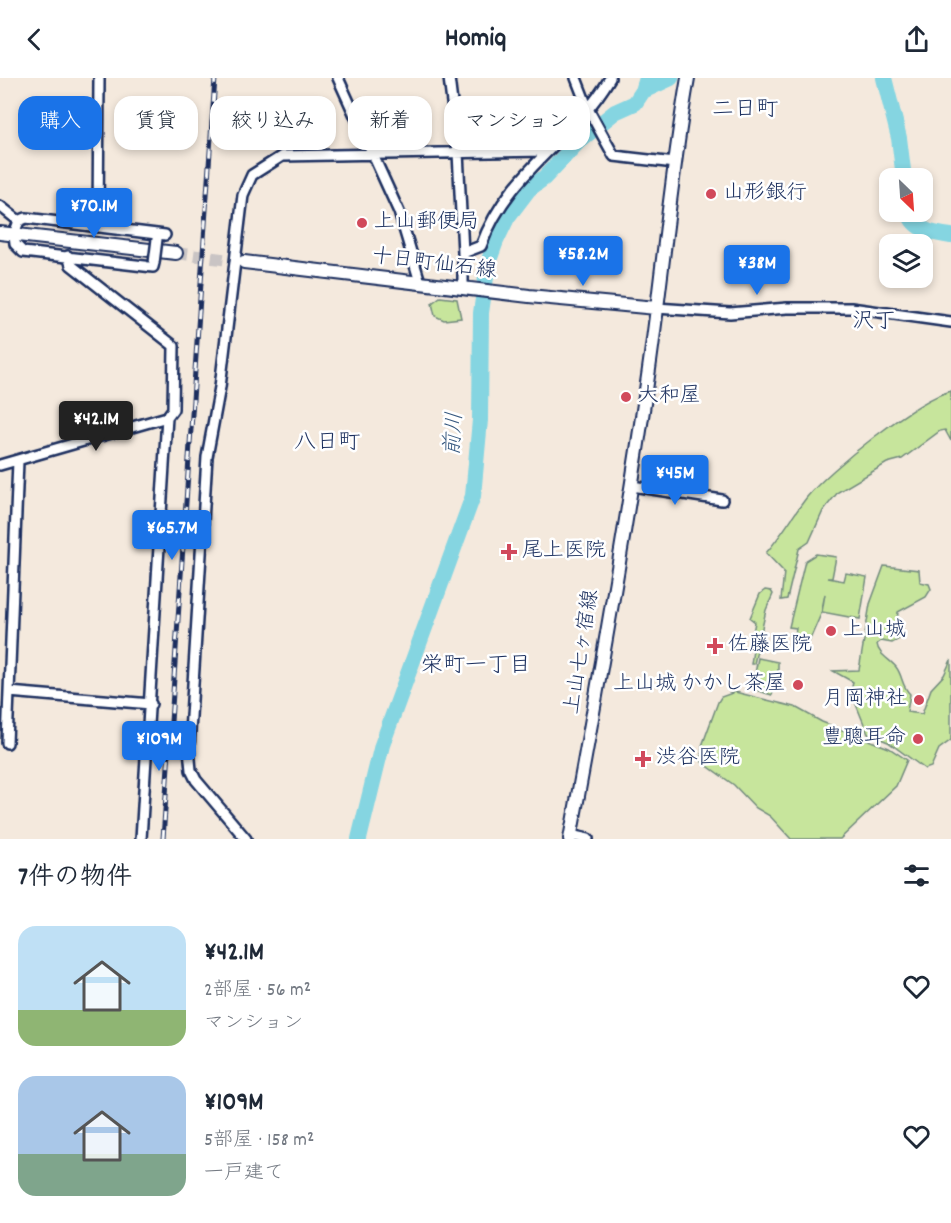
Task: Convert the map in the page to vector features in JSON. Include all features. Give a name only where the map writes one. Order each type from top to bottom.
[{"type":"main road","name":"上山七ヶ宿線","points":[[570,837],[588,749],[632,486],[688,78]]},
{"type":"main road","points":[[0,233],[176,253]]},
{"type":"main road","name":"十日町仙石線","points":[[244,262],[506,294],[656,308]]},
{"type":"street","points":[[98,226],[99,78]]},
{"type":"street","points":[[338,78],[399,212],[420,282]]},
{"type":"street","points":[[449,78],[458,152],[467,289]]},
{"type":"street","points":[[576,78],[583,96]]},
{"type":"street","points":[[590,106],[610,78]]},
{"type":"street","points":[[590,113],[614,156],[618,159],[675,163]]},
{"type":"street","points":[[246,839],[196,780],[191,770],[189,749],[207,457],[220,387],[243,195],[252,175],[282,156],[546,152]]},
{"type":"street","points":[[463,253],[481,246],[489,225],[505,197],[546,152]]},
{"type":"street","points":[[0,206],[19,221]]},
{"type":"street","points":[[26,218],[160,236],[153,267],[23,252],[15,243],[14,234],[19,221],[26,218]]},
{"type":"street","points":[[68,256],[71,265],[174,346],[172,409],[167,417],[141,839]]},
{"type":"street","points":[[656,308],[730,313],[787,308],[851,308],[951,322]]},
{"type":"street","points":[[0,465],[167,417]]},
{"type":"street","points":[[7,743],[18,461]]},
{"type":"street","points":[[632,486],[722,500]]},
{"type":"street","points":[[9,692],[151,704]]},
{"type":"street","points":[[570,837],[588,839]]},
{"type":"green space","points":[[440,297],[457,299],[461,318],[444,320],[435,316],[432,303]]},
{"type":"green space","points":[[951,391],[951,441],[945,430],[940,431],[902,459],[887,463],[838,492],[823,511],[809,542],[799,549],[787,599],[781,600],[784,572],[766,553],[807,497],[834,470],[875,436],[917,407]]},
{"type":"green space","points":[[816,554],[836,557],[832,578],[828,578],[844,581],[846,573],[867,577],[860,619],[822,612],[825,594],[821,614],[808,644],[795,636],[796,628],[789,627],[805,561]]},
{"type":"green space","points":[[884,566],[919,570],[920,582],[929,584],[931,589],[926,597],[898,612],[897,621],[904,632],[901,638],[892,643],[881,641],[877,644],[882,654],[898,670],[910,694],[907,712],[922,714],[931,689],[944,675],[951,660],[951,740],[939,749],[931,767],[925,769],[888,742],[868,734],[851,692],[853,682],[833,671],[859,670],[870,604]]},
{"type":"green space","points":[[765,590],[773,594],[766,610],[754,664],[751,664],[753,650],[750,648],[755,622],[750,618],[760,594]]},
{"type":"green space","points":[[758,658],[778,662],[778,678],[772,695],[752,689]]},
{"type":"green space","points":[[735,692],[795,707],[822,722],[889,748],[907,760],[896,786],[840,839],[791,839],[770,816],[756,808],[734,785],[702,762],[702,746],[718,702],[721,697]]},
{"type":"waterway","name":"前川","points":[[359,839],[382,745],[473,496],[480,420],[481,313],[488,263],[496,241],[507,218],[529,189],[544,178],[579,141],[615,112],[635,103],[643,91],[647,78]]},
{"type":"waterway","points":[[643,91],[671,78]]},
{"type":"waterway","points":[[884,78],[899,138],[903,168]]},
{"type":"waterway","points":[[914,222],[926,230],[951,236]]},
{"type":"tunnel","points":[[176,253],[244,262]]},
{"type":"railway","points":[[163,839],[215,78]]},
{"type":"place","name":"山形銀行","points":[[711,194]]},
{"type":"place","name":"上山郵便局","points":[[362,223]]},
{"type":"place","name":"大和屋","points":[[626,397]]},
{"type":"place","name":"尾上医院","points":[[509,552]]},
{"type":"place","name":"上山城","points":[[831,631]]},
{"type":"place","name":"佐藤医院","points":[[715,646]]},
{"type":"place","name":"上山城 かかし茶屋","points":[[798,685]]},
{"type":"place","name":"月岡神社","points":[[919,700]]},
{"type":"place","name":"豊聰耳命","points":[[918,739]]},
{"type":"place","name":"渋谷医院","points":[[643,759]]},
{"type":"district","name":"二日町","points":[[745,110]]},
{"type":"district","name":"沢丁","points":[[874,322]]},
{"type":"district","name":"八日町","points":[[327,443]]},
{"type":"district","name":"栄町一丁目","points":[[476,666]]}]
